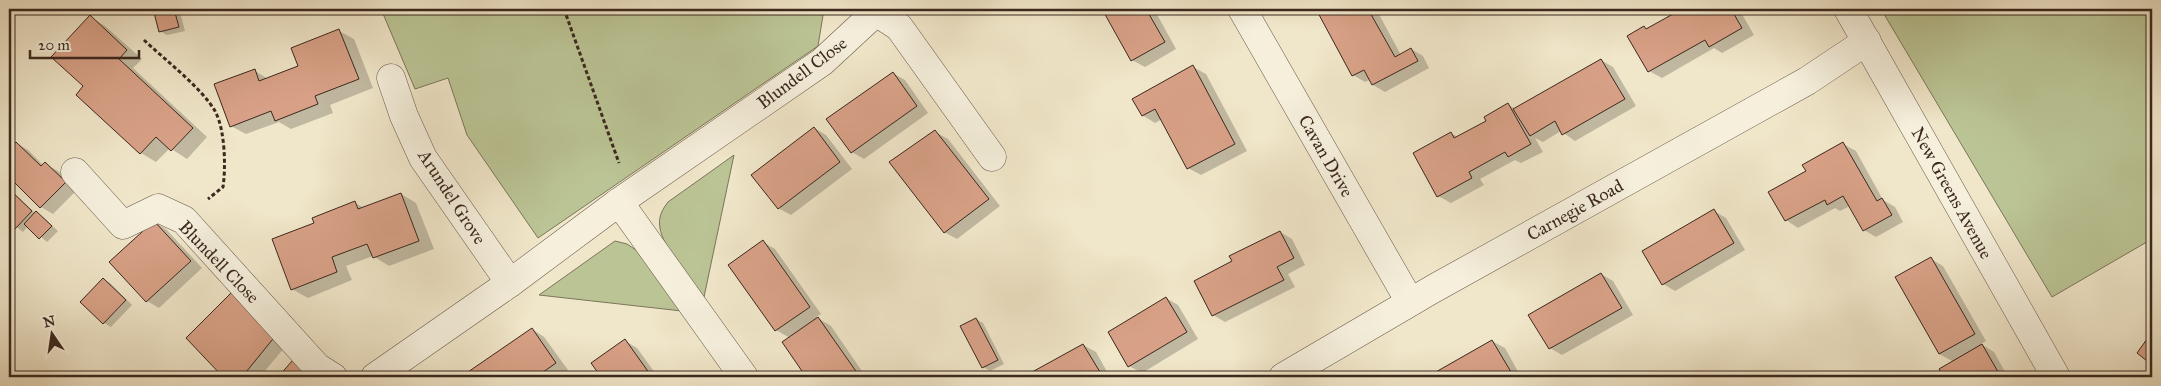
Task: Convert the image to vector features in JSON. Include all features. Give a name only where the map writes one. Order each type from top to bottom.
[{"type":"street","name":"Cavan Drive","points":[[1242,9],[1410,302]]},
{"type":"street","name":"New Greens Avenue","points":[[1848,9],[2056,377]]},
{"type":"street","name":"Blundell Close","points":[[375,377],[510,283],[625,198],[822,62],[876,12],[900,27],[992,157]]},
{"type":"street","name":"Carnegie Road","points":[[1283,377],[1410,302],[1808,81],[1867,42]]},
{"type":"street","name":"Arundel Grove","points":[[391,78],[404,116],[423,158],[510,283]]},
{"type":"street","name":"Blundell Close","points":[[75,172],[123,225],[158,208],[184,220],[317,367],[333,377]]},
{"type":"street","points":[[625,198],[744,377]]},
{"type":"path","points":[[564,9],[625,198]]},
{"type":"path","points":[[144,40],[206,98],[216,112],[221,130],[225,171],[223,187],[184,220]]},
{"type":"green space","points":[[381,9],[824,9],[818,46],[538,238],[467,135],[448,78],[415,89]]},
{"type":"green space","points":[[1881,9],[2152,9],[2152,239],[2052,297]]},
{"type":"green space","points":[[734,155],[704,297],[666,244],[660,228],[660,217],[668,202]]},
{"type":"green space","points":[[615,241],[627,244],[639,252],[682,311],[539,295]]},
{"type":"building","points":[[153,9],[174,9],[179,27],[159,32]]},
{"type":"building","points":[[1102,9],[1146,9],[1165,42],[1131,61]]},
{"type":"building","points":[[1321,9],[1368,9],[1395,57],[1411,48],[1418,61],[1372,85],[1364,70],[1352,76],[1317,11]]},
{"type":"building","points":[[1682,9],[1731,9],[1742,28],[1709,47],[1705,40],[1648,72],[1627,36],[1644,26],[1646,29]]},
{"type":"building","points":[[90,15],[127,50],[119,59],[193,128],[171,151],[156,137],[140,154],[76,95],[83,86],[51,57]]},
{"type":"building","points":[[339,29],[359,79],[315,96],[318,104],[275,121],[271,111],[230,127],[214,84],[255,69],[259,81],[298,66],[291,48]]},
{"type":"building","points":[[1601,59],[1625,99],[1562,135],[1555,121],[1530,136],[1513,109]]},
{"type":"building","points":[[1193,65],[1235,144],[1187,169],[1155,109],[1142,116],[1132,99]]},
{"type":"building","points":[[893,72],[917,106],[851,153],[826,119]]},
{"type":"building","points":[[1508,103],[1531,144],[1508,157],[1505,152],[1469,172],[1472,178],[1437,197],[1413,153],[1451,132],[1454,138],[1486,121],[1484,117]]},
{"type":"building","points":[[814,127],[840,162],[778,209],[751,175]]},
{"type":"building","points":[[935,130],[989,199],[944,233],[889,162]]},
{"type":"building","points":[[16,142],[41,166],[45,162],[66,182],[40,208],[9,177],[9,149]]},
{"type":"building","points":[[1843,142],[1877,201],[1882,198],[1892,215],[1863,231],[1843,196],[1827,205],[1825,200],[1785,221],[1768,192],[1806,171],[1802,165]]},
{"type":"building","points":[[9,189],[32,211],[15,229],[9,223]]},
{"type":"building","points":[[401,193],[419,241],[373,258],[367,244],[332,257],[337,272],[291,290],[272,239],[314,223],[312,218],[355,201],[358,209]]},
{"type":"building","points":[[1714,209],[1734,243],[1662,285],[1642,251]]},
{"type":"building","points":[[36,211],[52,226],[39,239],[24,224]]},
{"type":"building","points":[[154,221],[191,261],[146,302],[109,262]]},
{"type":"building","points":[[1280,231],[1294,258],[1277,267],[1284,280],[1212,316],[1194,281],[1232,261],[1229,256]]},
{"type":"building","points":[[763,240],[810,307],[775,331],[728,265]]},
{"type":"building","points":[[1931,257],[1975,334],[1939,354],[1895,277]]},
{"type":"building","points":[[1601,273],[1622,308],[1549,349],[1528,315]]},
{"type":"building","points":[[103,278],[126,300],[103,324],[80,302]]},
{"type":"building","points":[[233,291],[277,334],[242,377],[223,377],[186,338]]},
{"type":"building","points":[[1166,297],[1187,332],[1128,367],[1108,332]]},
{"type":"building","points":[[818,317],[860,377],[806,377],[782,342]]},
{"type":"building","points":[[976,318],[998,360],[982,368],[960,326]]},
{"type":"building","points":[[532,328],[556,363],[536,377],[467,377],[465,374]]},
{"type":"building","points":[[2152,332],[2152,365],[2137,353]]},
{"type":"building","points":[[625,339],[652,377],[601,377],[591,363]]},
{"type":"building","points":[[1492,340],[1514,377],[1427,377]]},
{"type":"building","points":[[1083,344],[1103,377],[1023,377]]},
{"type":"building","points":[[1982,344],[2001,377],[1942,377],[1939,369]]},
{"type":"building","points":[[293,360],[315,377],[278,377]]}]
